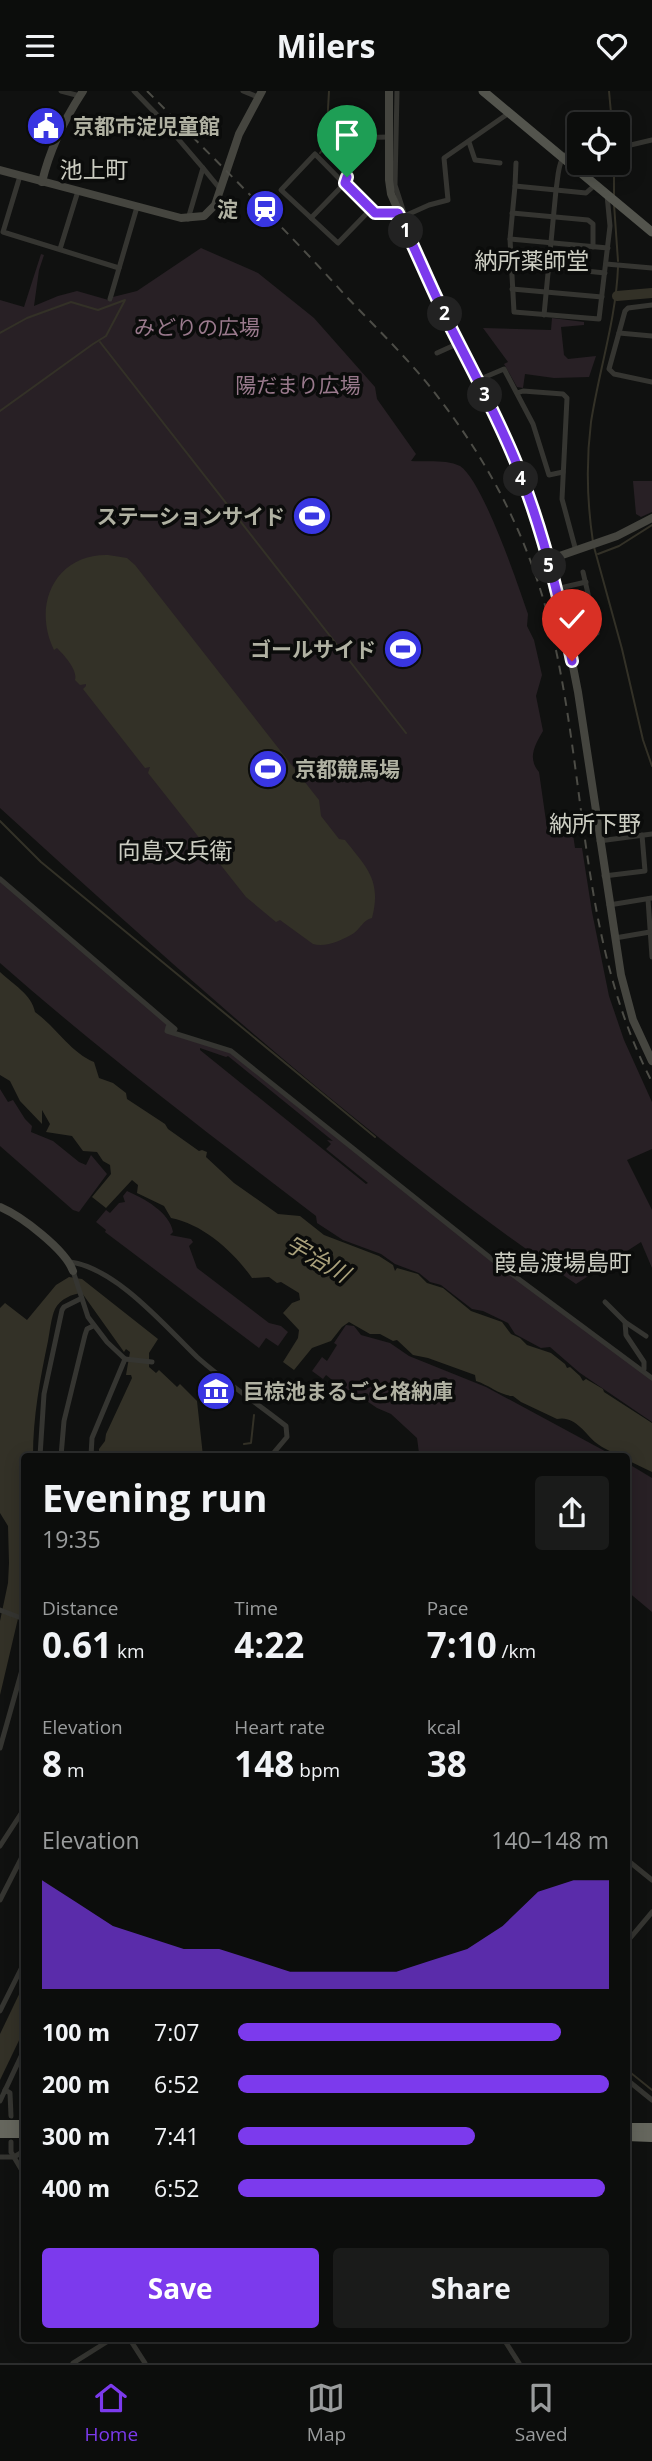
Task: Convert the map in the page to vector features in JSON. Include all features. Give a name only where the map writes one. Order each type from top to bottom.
[{"type":"highway","points":[[0,2125],[21,2125]]},
{"type":"highway","points":[[630,2128],[652,2128]]},
{"type":"highway","points":[[0,2133],[21,2133]]},
{"type":"highway","points":[[630,2136],[652,2137]]},
{"type":"main road","points":[[483,91],[652,232]]},
{"type":"main road","points":[[393,92],[389,180],[401,216],[517,465],[556,589],[578,691],[621,975],[633,1020],[652,1061]]},
{"type":"main road","points":[[42,181],[49,155],[73,104],[81,94]]},
{"type":"main road","points":[[0,170],[188,219],[208,214],[221,190],[239,134],[260,94]]},
{"type":"main road","points":[[548,560],[606,540],[652,518]]},
{"type":"main road","points":[[0,1207],[20,1219],[72,1266]]},
{"type":"street","points":[[61,91],[81,94]]},
{"type":"street","points":[[134,91],[221,190]]},
{"type":"street","points":[[243,91],[260,94]]},
{"type":"street","points":[[393,92],[395,178],[401,216]]},
{"type":"street","points":[[370,209],[338,243],[281,190],[316,154],[375,213],[401,216],[447,200],[444,158],[509,113]]},
{"type":"street","points":[[311,218],[345,183],[347,138],[389,137]]},
{"type":"street","points":[[630,145],[652,140]]},
{"type":"street","points":[[468,142],[475,160],[500,163]]},
{"type":"street","points":[[544,315],[556,190],[562,157],[567,153]]},
{"type":"street","points":[[516,163],[510,239],[514,312],[598,319],[608,265],[612,198]]},
{"type":"street","points":[[188,219],[203,168]]},
{"type":"street","points":[[20,176],[3,232],[119,268]]},
{"type":"street","points":[[515,185],[586,193],[595,185]]},
{"type":"street","points":[[60,249],[78,191]]},
{"type":"street","points":[[110,299],[138,207]]},
{"type":"street","points":[[512,213],[587,220],[593,224],[593,247]]},
{"type":"street","points":[[510,239],[608,248]]},
{"type":"street","points":[[510,263],[605,273]]},
{"type":"street","points":[[608,265],[652,268]]},
{"type":"street","points":[[512,289],[602,297]]},
{"type":"street","points":[[652,305],[628,308],[619,333],[611,372],[652,382]]},
{"type":"street","points":[[619,333],[652,336]]},
{"type":"street","points":[[437,353],[459,343]]},
{"type":"street","points":[[478,380],[504,369],[533,424],[549,475],[563,472]]},
{"type":"street","points":[[517,393],[523,391],[563,394],[567,398],[562,499],[576,552]]},
{"type":"street","points":[[583,572],[597,633]]},
{"type":"street","points":[[556,589],[586,582]]},
{"type":"street","points":[[563,618],[592,611]]},
{"type":"street","points":[[599,841],[652,834]]},
{"type":"street","points":[[604,876],[645,871],[642,835]]},
{"type":"street","points":[[0,879],[175,1029],[168,1027],[167,1031],[230,1051],[493,1260],[652,1376]]},
{"type":"street","points":[[609,905],[650,898],[652,957]]},
{"type":"street","points":[[615,938],[650,932]]},
{"type":"street","points":[[152,1362],[125,1359],[93,1326],[80,1297],[72,1266],[78,1263],[123,1289],[172,1330],[199,1358],[286,1426],[287,1437],[274,1453]]},
{"type":"street","points":[[40,1453],[44,1394],[62,1310],[80,1297]]},
{"type":"street","points":[[605,1302],[625,1322],[646,1336]]},
{"type":"street","points":[[625,1322],[626,1335],[644,1362],[644,1369]]},
{"type":"street","points":[[61,1453],[64,1421],[85,1335],[87,1329],[93,1326]]},
{"type":"street","points":[[629,1358],[652,1376]]},
{"type":"street","points":[[91,1453],[92,1439],[125,1359]]},
{"type":"street","points":[[0,1609],[21,1618]]},
{"type":"street","points":[[0,1748],[21,1674]]},
{"type":"street","points":[[0,1846],[21,1814]]},
{"type":"street","points":[[0,1900],[21,1859]]},
{"type":"street","points":[[630,1862],[652,1880]]},
{"type":"street","points":[[630,1938],[652,1912]]},
{"type":"street","points":[[0,2011],[21,1969]]},
{"type":"street","points":[[0,2101],[21,2056]]},
{"type":"street","points":[[630,2081],[652,2100]]},
{"type":"street","points":[[5,2089],[10,2093],[10,2116]]},
{"type":"street","points":[[11,2142],[11,2152],[21,2169]]},
{"type":"street","points":[[0,2157],[14,2157],[21,2153]]},
{"type":"street","points":[[73,2363],[107,2342]]},
{"type":"street","points":[[132,2342],[145,2363]]},
{"type":"street","points":[[506,2342],[519,2363]]},
{"type":"green space","name":"京都競馬場","points":[[201,248],[258,273],[314,318],[375,387],[377,399],[416,454],[411,461],[442,462],[460,466],[469,475],[489,512],[528,614],[527,626],[534,640],[542,675],[536,696],[543,731],[535,746],[533,762],[539,772],[547,828],[572,827],[575,848],[582,848],[609,996],[624,1040],[652,1102],[652,1149],[627,1160],[652,1210],[652,1268],[641,1242],[576,1284],[425,1174],[352,1116],[209,995],[0,808],[0,300],[24,307],[41,254],[44,255],[34,306],[77,291],[112,301],[113,297],[137,291]]},
{"type":"green space","points":[[552,318],[584,322],[584,325],[561,327],[564,355],[568,359],[596,356],[589,377],[554,378],[525,374],[523,388],[517,387],[504,364],[508,362],[483,328],[551,330]]},
{"type":"green space","points":[[633,481],[652,481],[652,512],[641,517],[636,514]]},
{"type":"green space","points":[[0,879],[175,1029],[167,1031],[231,1051],[415,1200],[652,1378],[652,1422],[580,1373],[550,1347],[541,1348],[515,1334],[508,1323],[483,1311],[472,1309],[441,1285],[395,1264],[381,1254],[343,1240],[317,1223],[316,1216],[116,1061],[0,963]],"holes":[[[200,1048],[226,1057],[333,1141],[327,1140],[331,1144],[326,1149],[368,1183]]]},
{"type":"green space","points":[[0,1089],[8,1102],[13,1100],[32,1126],[31,1132],[53,1141],[86,1165],[91,1155],[107,1174],[79,1212],[73,1210],[0,1146]]},
{"type":"green space","points":[[127,1191],[148,1202],[167,1218],[173,1232],[170,1235],[191,1239],[193,1242],[189,1246],[197,1268],[269,1323],[281,1326],[288,1332],[278,1346],[266,1338],[259,1348],[105,1232],[96,1222],[106,1210],[110,1213],[119,1203],[125,1202],[123,1196]]},
{"type":"green space","points":[[346,1325],[354,1326],[361,1335],[390,1343],[409,1356],[486,1387],[608,1453],[419,1453],[417,1438],[391,1414],[355,1393],[347,1392],[326,1375],[323,1379],[312,1371],[322,1357],[327,1361],[337,1345],[334,1343]]},
{"type":"green space","points":[[630,1465],[652,1478],[652,1612],[630,1594]]},
{"type":"water","points":[[108,555],[127,558],[135,565],[319,800],[321,816],[339,839],[345,840],[365,867],[373,884],[375,905],[372,918],[366,920],[354,933],[328,944],[313,944],[280,920],[276,922],[246,897],[148,773],[150,767],[145,768],[83,689],[86,684],[80,685],[75,680],[67,659],[57,648],[54,650],[46,616],[47,600],[53,585],[74,563],[90,557]]},
{"type":"water","name":"宇治川","points":[[0,972],[26,995],[35,1012],[70,1046],[94,1062],[99,1078],[113,1083],[126,1093],[127,1099],[199,1151],[207,1152],[206,1157],[234,1183],[278,1214],[300,1216],[324,1235],[379,1256],[393,1265],[395,1271],[397,1268],[418,1274],[427,1283],[443,1288],[471,1311],[502,1322],[511,1334],[527,1345],[551,1353],[583,1381],[586,1379],[603,1389],[652,1423],[652,1472],[630,1461],[630,1453],[615,1453],[602,1447],[574,1422],[557,1419],[513,1396],[499,1392],[476,1381],[475,1375],[413,1355],[397,1340],[393,1341],[380,1334],[370,1334],[349,1322],[331,1341],[312,1348],[294,1370],[283,1362],[298,1338],[299,1330],[283,1313],[292,1303],[300,1300],[299,1293],[269,1277],[252,1278],[217,1241],[195,1226],[171,1218],[164,1206],[137,1193],[138,1185],[132,1180],[106,1208],[92,1197],[111,1174],[110,1165],[103,1161],[97,1152],[83,1151],[72,1136],[46,1132],[50,1124],[42,1110],[42,1124],[20,1101],[10,1081],[0,1075]]},
{"type":"water","points":[[69,1277],[82,1279],[158,1339],[149,1353],[149,1367],[156,1373],[159,1370],[177,1387],[180,1384],[197,1401],[203,1453],[99,1453],[132,1378],[131,1375],[126,1375],[130,1352],[126,1349],[124,1352],[82,1293],[60,1302],[52,1316],[34,1427],[33,1453],[21,1453],[21,1606],[0,1695],[0,1621],[9,1563],[8,1526],[0,1513],[0,1308],[5,1303],[27,1320],[56,1285]]},
{"type":"water","points":[[21,1990],[21,2036],[0,2080],[0,2034]]},
{"type":"waterway","points":[[320,153],[326,145],[329,91]]},
{"type":"waterway","points":[[609,91],[611,112]]},
{"type":"waterway","points":[[614,175],[614,195]]},
{"type":"waterway","points":[[614,204],[618,261]]},
{"type":"waterway","points":[[593,542],[589,512],[589,437],[611,326],[618,267]]},
{"type":"waterway","points":[[617,296],[652,293]]},
{"type":"waterway","points":[[0,333],[27,318],[71,302],[98,310],[125,300],[106,336],[0,411]]},
{"type":"waterway","points":[[100,342],[406,733]]},
{"type":"waterway","points":[[598,554],[619,546],[652,525]]},
{"type":"waterway","points":[[594,547],[652,766]]},
{"type":"waterway","points":[[0,821],[41,862],[375,1137]]},
{"type":"waterway","points":[[244,1444],[251,1443],[254,1415]]},
{"type":"waterway","points":[[630,2072],[652,2090]]},
{"type":"railway","points":[[147,91],[271,217],[418,373],[476,451],[505,503],[529,558],[548,616],[571,734],[597,912],[610,970],[628,1027],[652,1082]]},
{"type":"place","name":"京都市淀児童館","points":[[46,126]]},
{"type":"place","name":"淀","points":[[265,209]]},
{"type":"place","name":"ステーションサイド","points":[[312,516]]},
{"type":"place","name":"ゴールサイド","points":[[403,649]]},
{"type":"place","name":"京都競馬場","points":[[268,769]]},
{"type":"place","name":"巨椋池まるごと格納庫","points":[[216,1391]]},
{"type":"district","name":"池上町","points":[[94,169]]},
{"type":"district","name":"納所薬師堂","points":[[532,260]]},
{"type":"district","name":"納所下野","points":[[595,823]]},
{"type":"district","name":"向島又兵衛","points":[[175,850]]},
{"type":"district","name":"葭島渡場島町","points":[[563,1262]]},
{"type":"route","points":[[347,177],[345,183],[375,213],[398,213],[484,392],[517,465],[548,560],[572,661]]},
{"type":"park label","name":"みどりの広場","points":[[197,327]]},
{"type":"park label","name":"陽だまり広場","points":[[298,385]]}]
